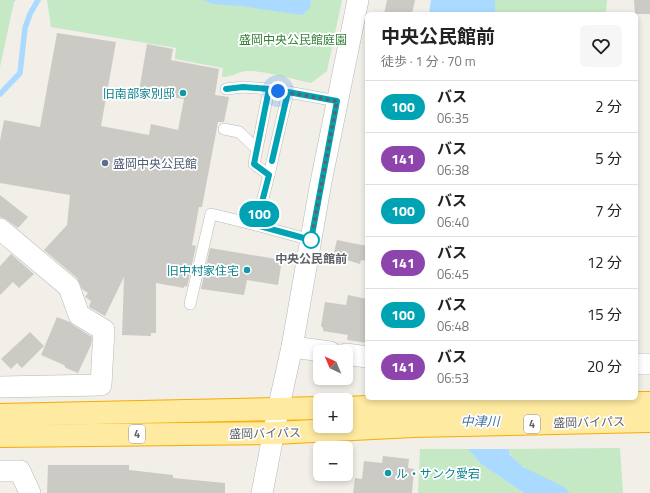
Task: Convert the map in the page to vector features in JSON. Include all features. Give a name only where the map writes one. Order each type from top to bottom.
[{"type":"highway","name":"盛岡バイパス","points":[[0,436],[274,433],[413,416],[650,403]]},
{"type":"highway","name":"盛岡バイパス","points":[[0,415],[313,408]]},
{"type":"highway","name":"盛岡バイパス","points":[[353,409],[413,416],[650,421]]},
{"type":"street","points":[[262,493],[292,347],[337,101],[358,0]]},
{"type":"street","points":[[0,229],[69,287],[79,315],[104,330],[101,385],[0,387]]},
{"type":"street","points":[[292,347],[313,350]]},
{"type":"street","points":[[353,355],[365,357]]},
{"type":"street","points":[[638,364],[650,364]]},
{"type":"street","points":[[0,471],[20,471],[30,493]]},
{"type":"lane","points":[[226,89],[243,87],[269,89],[337,101]]},
{"type":"lane","points":[[269,89],[254,164],[269,175]]},
{"type":"lane","points":[[256,225],[288,92]]},
{"type":"lane","points":[[224,129],[239,132],[257,149]]},
{"type":"lane","points":[[190,304],[211,214],[311,240]]},
{"type":"green space","points":[[0,0],[16,0],[14,2],[0,67]]},
{"type":"green space","name":"盛岡中央公民館庭園","points":[[47,0],[342,0],[327,71],[311,83],[269,73],[253,71],[246,71],[222,77],[223,68],[175,59],[176,48],[51,27]]},
{"type":"green space","points":[[495,0],[607,0],[606,12],[495,12]]},
{"type":"green space","points":[[620,448],[623,493],[570,493],[566,488],[525,468],[518,463],[507,449]]},
{"type":"green space","points":[[420,449],[468,449],[481,464],[524,493],[418,493]]},
{"type":"water","points":[[204,0],[311,0],[310,8],[302,15],[241,6],[213,4]]},
{"type":"water","points":[[431,0],[495,0],[495,12],[429,12]]},
{"type":"water","points":[[503,435],[510,455],[523,467],[566,488],[570,493],[524,493],[481,464],[468,449]]},
{"type":"pier","points":[[451,416],[505,435],[509,449],[466,449]]},
{"type":"building","points":[[387,0],[415,0],[412,12],[384,12]]},
{"type":"building","points":[[634,0],[650,0],[650,14],[638,14],[638,12],[635,12]]},
{"type":"building","name":"盛岡中央公民館","points":[[57,33],[116,42],[101,126],[149,135],[151,124],[178,130],[184,99],[139,91],[147,44],[173,49],[171,60],[219,69],[215,95],[229,97],[224,122],[218,122],[202,207],[199,207],[192,245],[196,246],[187,287],[184,286],[184,288],[156,283],[156,333],[151,333],[151,336],[122,335],[124,277],[105,316],[89,307],[91,301],[85,297],[88,293],[82,289],[77,278],[44,250],[67,225],[70,195],[0,183],[0,141],[4,120],[40,127]]},
{"type":"building","points":[[0,195],[28,217],[18,228],[0,217]]},
{"type":"building","points":[[337,240],[365,246],[365,261],[361,260],[360,264],[333,256]]},
{"type":"building","name":"旧中村家住宅","points":[[210,248],[282,260],[278,285],[247,280],[244,295],[201,289]]},
{"type":"building","points":[[11,254],[34,274],[19,288],[13,282],[0,295],[0,266]]},
{"type":"building","points":[[348,295],[365,299],[365,343],[347,340],[348,335],[323,331],[321,326],[325,302],[346,305]]},
{"type":"building","points":[[57,317],[70,322],[92,337],[91,345],[78,373],[41,355]]},
{"type":"building","points":[[30,332],[44,346],[22,368],[17,363],[11,369],[1,359]]},
{"type":"building","name":"ル・サンク愛宕","points":[[383,456],[409,459],[408,468],[414,469],[412,493],[353,493],[355,478],[362,479],[364,461],[382,463]]},
{"type":"building","points":[[48,465],[129,465],[129,470],[173,475],[173,478],[225,483],[225,493],[47,493]]},
{"type":"waterway","points":[[0,94],[20,73],[25,28],[30,14],[38,0]]},
{"type":"bus line","name":"100","points":[[226,89],[243,87],[269,89],[254,164],[269,175],[256,225],[311,240],[337,101],[288,92],[272,161]]},
{"type":"place","name":"旧南部家別邸","points":[[183,93]]},
{"type":"place","name":"盛岡中央公民館","points":[[105,163]]},
{"type":"place","name":"中央公民館前","points":[[311,240]]},
{"type":"place","name":"旧中村家住宅","points":[[247,270]]},
{"type":"place","name":"ル・サンク愛宕","points":[[388,473]]},
{"type":"route","points":[[278,91],[337,101],[311,240]]},
{"type":"water label","name":"中津川","points":[[480,421]]}]
